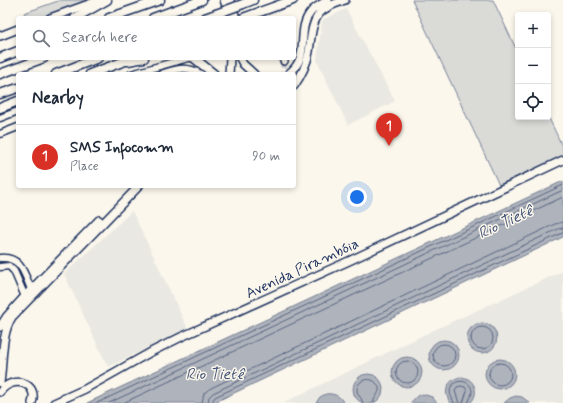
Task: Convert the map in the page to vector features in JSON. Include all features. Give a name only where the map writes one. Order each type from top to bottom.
[{"type":"highway","points":[[79,16],[107,0]]},
{"type":"highway","points":[[115,16],[160,0]]},
{"type":"highway","points":[[158,16],[202,0]]},
{"type":"highway","points":[[210,16],[253,0]]},
{"type":"highway","points":[[248,16],[293,0]]},
{"type":"highway","points":[[0,58],[16,52]]},
{"type":"highway","points":[[0,74],[38,60]]},
{"type":"highway","points":[[61,72],[93,60]]},
{"type":"highway","points":[[95,72],[127,60]]},
{"type":"highway","points":[[121,62],[132,60]]},
{"type":"highway","points":[[196,60],[212,72]]},
{"type":"highway","points":[[0,94],[16,89]]},
{"type":"highway","points":[[0,108],[16,102]]},
{"type":"main road","points":[[56,16],[100,0]]},
{"type":"main road","points":[[224,0],[229,16]]},
{"type":"main road","points":[[230,0],[235,16]]},
{"type":"main road","points":[[291,72],[296,68],[300,58],[308,17],[316,7],[328,0]]},
{"type":"main road","points":[[296,82],[304,68],[309,53],[314,27],[320,13],[330,6],[345,0]]},
{"type":"main road","points":[[0,36],[16,30]]},
{"type":"main road","points":[[229,72],[230,60]]},
{"type":"main road","points":[[241,60],[252,72]]},
{"type":"main road","name":"Avenida Pirambóia","points":[[54,403],[85,389],[181,337],[351,260],[563,160]]},
{"type":"main road","points":[[32,293],[131,188]]},
{"type":"main road","points":[[0,322],[26,299],[137,188]]},
{"type":"main road","points":[[0,383],[8,323],[26,299]]},
{"type":"main road","points":[[0,327],[7,316]]},
{"type":"main road","points":[[0,392],[10,383],[20,382],[29,387],[34,399],[32,403]]},
{"type":"street","points":[[137,72],[181,60]]},
{"type":"street","points":[[169,72],[185,68],[197,72]]},
{"type":"street","points":[[0,118],[16,112]]},
{"type":"street","points":[[0,134],[16,128]]},
{"type":"street","points":[[0,258],[13,259],[21,266],[32,293]]},
{"type":"street","points":[[0,267],[11,267],[26,299]]},
{"type":"shaded area","points":[[61,0],[90,0],[46,16],[25,16],[24,13]]},
{"type":"shaded area","points":[[412,0],[493,0],[515,47],[515,120],[550,120],[563,148],[563,156],[499,185]]},
{"type":"shaded area","points":[[346,9],[395,101],[348,125],[317,61],[322,20]]},
{"type":"shaded area","points":[[132,211],[188,329],[108,367],[64,274]]},
{"type":"shaded area","points":[[563,271],[563,403],[283,403],[438,328]]},
{"type":"water","name":"Rio Tietê","points":[[563,181],[563,237],[213,403],[87,403]]},
{"type":"water","points":[[482,323],[493,327],[497,338],[493,349],[482,353],[471,349],[467,338],[471,327]]},
{"type":"water","points":[[444,340],[450,341],[458,349],[458,361],[450,369],[444,370],[438,369],[430,361],[429,355],[430,349],[438,341]]},
{"type":"water","points":[[407,357],[418,361],[422,372],[418,383],[407,387],[396,383],[392,372],[396,361]]},
{"type":"water","points":[[500,359],[511,363],[515,374],[511,385],[500,389],[489,385],[485,374],[489,363]]},
{"type":"water","points":[[368,374],[374,375],[382,383],[382,395],[374,403],[368,404],[362,403],[354,395],[353,389],[354,383],[362,375]]},
{"type":"water","points":[[460,377],[469,380],[474,386],[475,395],[470,403],[451,403],[448,399],[446,391],[447,387],[452,381]]},
{"type":"water","points":[[326,394],[332,394],[341,398],[344,403],[316,403],[320,397]]},
{"type":"water","points":[[423,394],[432,397],[437,403],[410,403],[417,396]]},
{"type":"water","points":[[516,396],[522,397],[530,403],[504,403],[510,398]]},
{"type":"tunnel","points":[[284,61],[284,72]]},
{"type":"place","name":"SMS Infocomm","points":[[389,146]]}]
